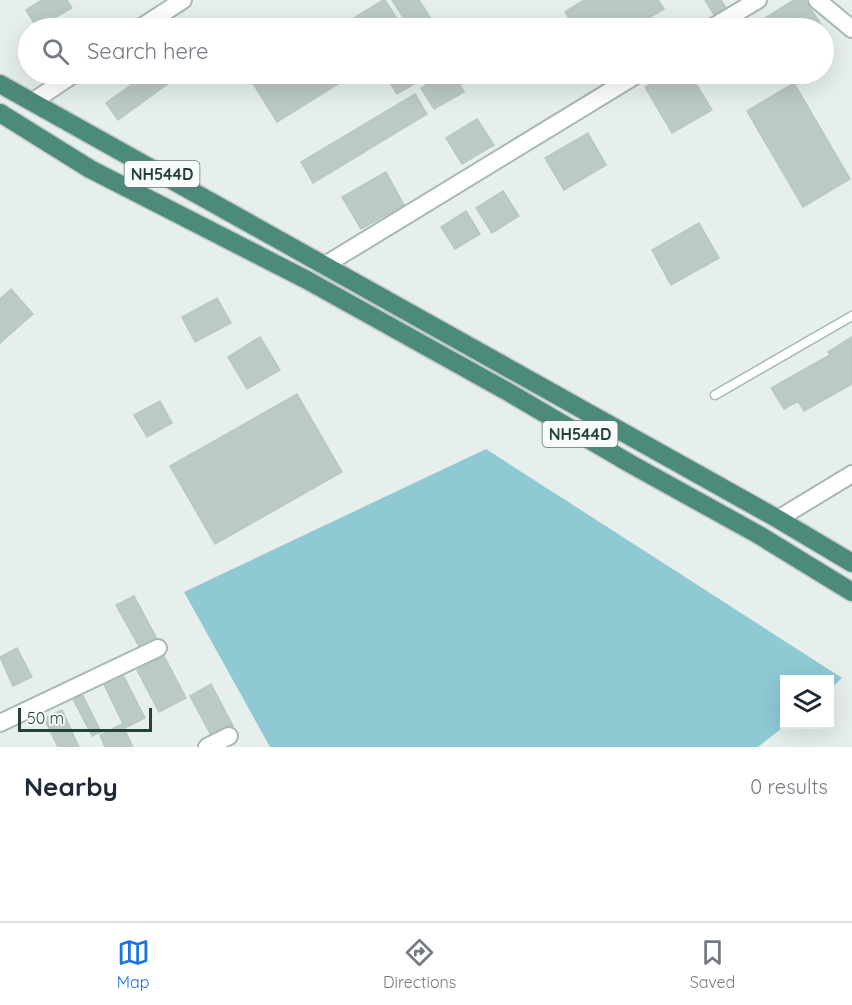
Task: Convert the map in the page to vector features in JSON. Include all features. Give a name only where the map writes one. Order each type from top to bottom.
[{"type":"highway","name":"NH544D","points":[[0,84],[778,519],[852,563]]},
{"type":"highway","name":"NH544D","points":[[0,113],[90,169],[307,280],[510,393],[629,463],[759,535],[852,592]]},
{"type":"street","points":[[155,18],[183,0]]},
{"type":"street","points":[[728,18],[758,0]]},
{"type":"street","points":[[817,0],[852,28]]},
{"type":"street","points":[[32,102],[59,84]]},
{"type":"street","points":[[325,265],[622,84]]},
{"type":"street","points":[[778,519],[852,474]]},
{"type":"street","points":[[0,723],[158,648]]},
{"type":"street","points":[[207,747],[229,736]]},
{"type":"lane","points":[[715,395],[852,316]]},
{"type":"water","points":[[486,449],[842,678],[834,685],[834,675],[780,675],[781,729],[758,747],[270,747],[184,592]]},
{"type":"building","points":[[42,0],[67,0],[72,8],[54,18],[31,18],[26,10]]},
{"type":"building","points":[[383,0],[397,18],[354,18]]},
{"type":"building","points":[[392,0],[419,0],[431,18],[404,18]]},
{"type":"building","points":[[584,0],[658,0],[664,9],[649,18],[569,18],[565,12]]},
{"type":"building","points":[[705,0],[721,0],[730,14],[723,18],[716,18]]},
{"type":"building","points":[[794,0],[805,0],[817,18],[765,18]]},
{"type":"building","points":[[132,84],[168,84],[118,120],[106,103]]},
{"type":"building","points":[[253,84],[338,84],[277,122]]},
{"type":"building","points":[[391,84],[414,84],[397,94]]},
{"type":"building","points":[[428,84],[460,84],[464,92],[434,109],[421,88]]},
{"type":"building","points":[[650,84],[696,84],[712,110],[672,133],[645,87]]},
{"type":"building","points":[[795,84],[850,179],[803,207],[747,111]]},
{"type":"building","points":[[415,94],[427,114],[313,183],[301,162]]},
{"type":"building","points":[[477,119],[494,145],[462,164],[446,138]]},
{"type":"building","points":[[588,133],[606,165],[564,190],[545,158]]},
{"type":"building","points":[[386,172],[404,205],[361,229],[342,197]]},
{"type":"building","points":[[503,191],[519,216],[492,233],[476,208]]},
{"type":"building","points":[[466,211],[480,234],[455,249],[441,227]]},
{"type":"building","points":[[699,223],[719,258],[671,285],[652,250]]},
{"type":"building","points":[[11,289],[33,314],[0,343],[0,299]]},
{"type":"building","points":[[217,298],[231,323],[195,342],[182,317]]},
{"type":"building","points":[[260,337],[280,370],[247,389],[228,357]]},
{"type":"building","points":[[852,337],[852,384],[804,411],[798,401],[784,409],[771,388],[830,355],[828,352]]},
{"type":"building","points":[[297,394],[342,472],[215,544],[170,466]]},
{"type":"building","points":[[160,401],[172,423],[147,437],[134,415]]},
{"type":"building","points":[[134,596],[157,639],[140,648],[116,605]]},
{"type":"building","points":[[17,648],[32,677],[13,686],[0,657]]},
{"type":"building","points":[[164,656],[186,698],[159,712],[137,670]]},
{"type":"building","points":[[121,671],[145,718],[125,728],[102,680]]},
{"type":"building","points":[[211,684],[233,726],[212,737],[190,696]]},
{"type":"building","points":[[81,692],[101,732],[92,736],[72,697]]},
{"type":"building","points":[[62,710],[79,747],[58,747],[44,718]]},
{"type":"building","points":[[122,724],[133,747],[105,747],[100,735]]}]
